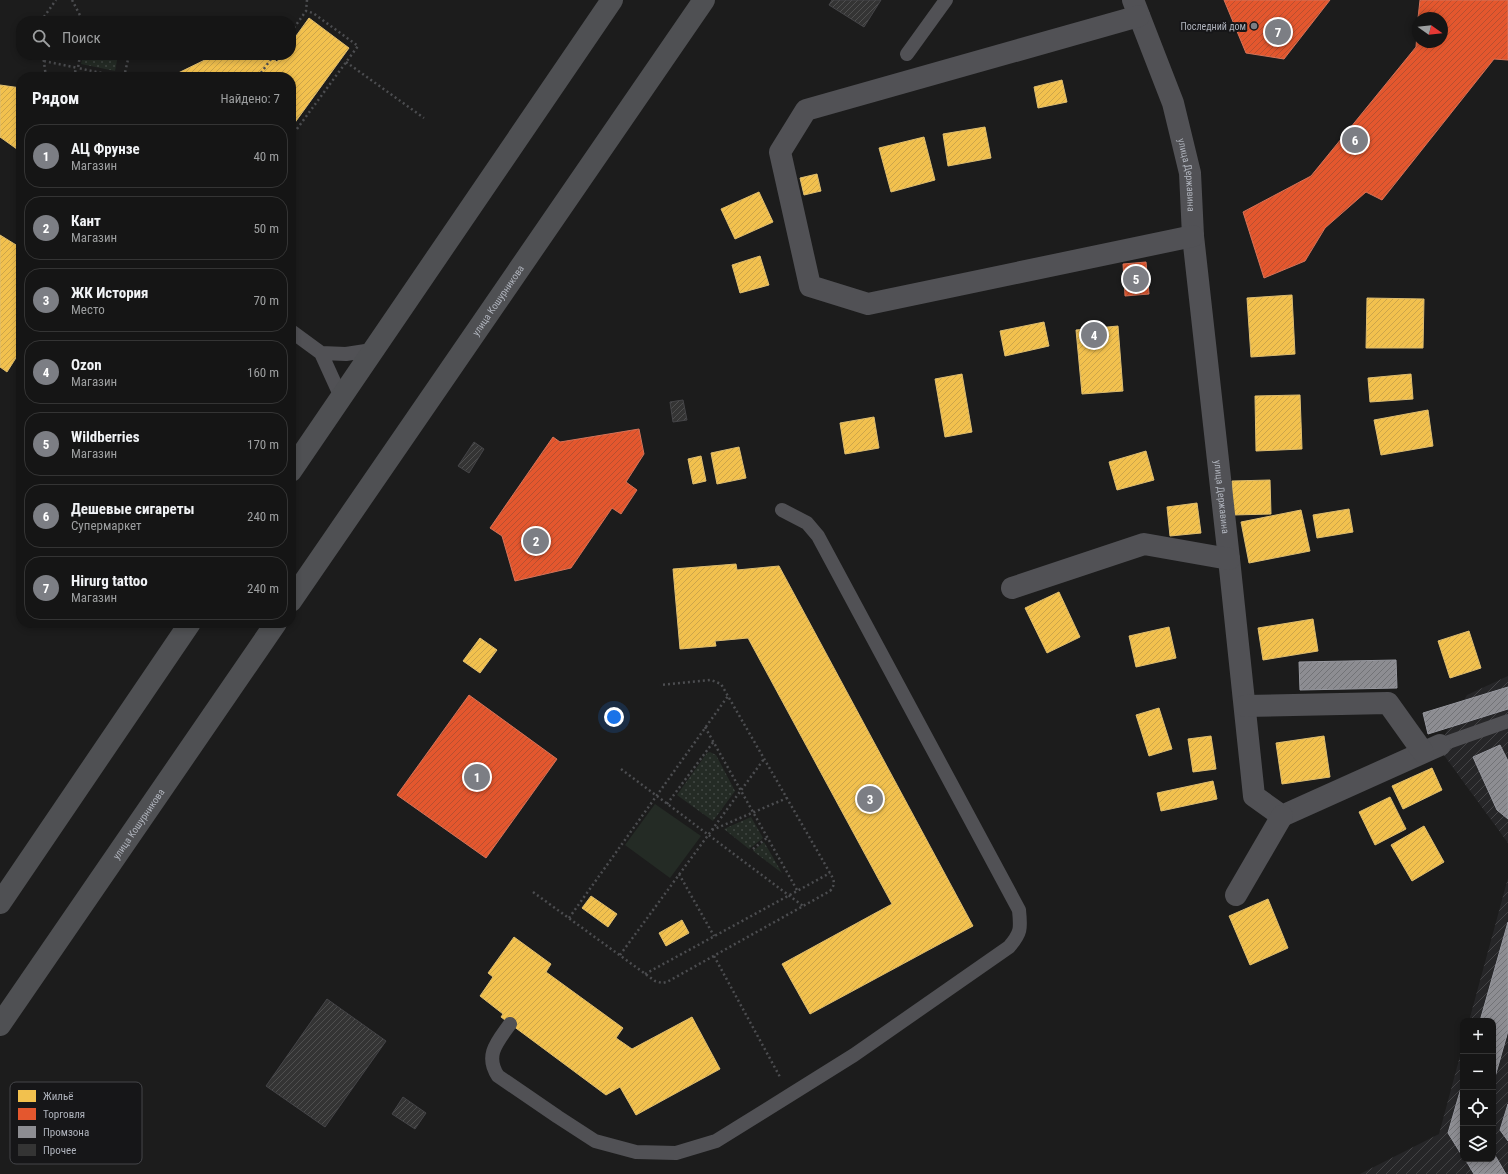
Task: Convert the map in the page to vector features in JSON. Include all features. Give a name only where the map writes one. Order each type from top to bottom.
[{"type":"main road","points":[[296,464],[612,0]]},
{"type":"main road","name":"улица Кошурникова","points":[[296,594],[704,0]]},
{"type":"main road","points":[[0,903],[187,628]]},
{"type":"main road","name":"улица Кошурникова","points":[[0,1024],[273,628]]},
{"type":"street","name":"улица Державина","points":[[1136,8],[1173,103],[1190,173],[1193,236],[1254,796],[1282,816]]},
{"type":"street","points":[[1136,8],[806,110],[780,152],[810,286],[868,304],[1193,236]]},
{"type":"street","points":[[1012,588],[1144,544],[1229,559]]},
{"type":"street","points":[[1236,895],[1282,816],[1432,749],[1388,703],[1244,706]]},
{"type":"lane","points":[[907,54],[946,0]]},
{"type":"lane","points":[[296,335],[321,353],[341,397]]},
{"type":"lane","points":[[321,353],[346,354],[372,350]]},
{"type":"lane","points":[[510,1024],[493,1050],[492,1054],[494,1068],[498,1076],[594,1141],[636,1152],[676,1153],[716,1141],[790,1096],[854,1055],[1009,947],[1018,937],[1020,925],[1019,910],[818,536],[807,523],[782,510]]},
{"type":"lane","points":[[1432,749],[1508,721]]},
{"type":"path","points":[[45,16],[56,0]]},
{"type":"path","points":[[72,0],[80,16]]},
{"type":"path","points":[[296,25],[306,11],[307,0]]},
{"type":"path","points":[[296,130],[358,46],[313,13],[306,11]]},
{"type":"path","points":[[76,72],[79,60]]},
{"type":"path","points":[[125,72],[127,60]]},
{"type":"path","points":[[262,72],[270,60]]},
{"type":"path","points":[[45,72],[44,61],[96,72]]},
{"type":"path","points":[[346,62],[424,118]]},
{"type":"path","points":[[533,892],[645,974],[655,981],[662,983],[714,956],[830,891],[834,886],[834,880],[721,684],[711,680],[660,685]]},
{"type":"path","points":[[569,918],[728,696]]},
{"type":"path","points":[[706,727],[797,890]]},
{"type":"path","points":[[667,804],[714,740]]},
{"type":"path","points":[[620,956],[764,759]]},
{"type":"path","points":[[621,769],[803,906]]},
{"type":"path","points":[[711,831],[786,798]]},
{"type":"path","points":[[753,849],[768,837]]},
{"type":"path","points":[[645,974],[830,873]]},
{"type":"path","points":[[679,874],[714,936]]},
{"type":"path","points":[[714,956],[790,1096]]},
{"type":"shaded area","points":[[82,60],[117,60],[115,71],[81,64]]},
{"type":"shaded area","points":[[1508,676],[1508,843],[1438,747],[1467,695]]},
{"type":"shaded area","points":[[710,752],[716,755],[735,791],[713,821],[677,795],[707,753]]},
{"type":"shaded area","points":[[655,804],[701,836],[670,878],[625,845]]},
{"type":"shaded area","points":[[751,817],[763,838],[749,849],[724,829]]},
{"type":"shaded area","points":[[764,842],[782,873],[753,851]]},
{"type":"shaded area","points":[[1508,878],[1508,1174],[1360,1174],[1439,1134],[1460,1056],[1460,1162],[1496,1162],[1496,1018],[1470,1018]]},
{"type":"building: Жильё","points":[[309,18],[349,48],[296,121],[296,72],[180,72],[205,60],[274,60],[277,62],[278,60],[296,60],[296,36]]},
{"type":"building: Жильё","points":[[1062,80],[1067,102],[1038,108],[1034,87]]},
{"type":"building: Жильё","points":[[0,85],[16,87],[16,148],[0,137]]},
{"type":"building: Жильё","points":[[985,127],[991,158],[948,166],[943,134]]},
{"type":"building: Жильё","points":[[924,137],[935,180],[891,192],[879,148]]},
{"type":"building: Жильё","points":[[817,174],[821,191],[804,195],[800,178]]},
{"type":"building: Жильё","points":[[759,192],[773,222],[735,239],[721,209]]},
{"type":"building: Жильё","points":[[0,235],[16,245],[16,358],[7,372],[0,367]]},
{"type":"building: Жильё","points":[[760,256],[769,285],[740,293],[732,265]]},
{"type":"building: Жильё","points":[[1292,295],[1295,354],[1251,357],[1247,298]]},
{"type":"building: Жильё","points":[[1367,298],[1424,299],[1423,348],[1366,348]]},
{"type":"building: Жильё","points":[[1044,322],[1049,346],[1005,356],[1000,331]]},
{"type":"building: Жильё","points":[[1118,326],[1123,391],[1082,394],[1076,330]]},
{"type":"building: Жильё","points":[[962,374],[972,432],[945,437],[935,379]]},
{"type":"building: Жильё","points":[[1411,374],[1413,399],[1370,402],[1368,378]]},
{"type":"building: Жильё","points":[[1300,395],[1302,449],[1256,451],[1255,396]]},
{"type":"building: Жильё","points":[[1428,410],[1433,446],[1381,455],[1374,420]]},
{"type":"building: Жильё","points":[[874,417],[879,448],[845,454],[840,423]]},
{"type":"building: Жильё","points":[[739,447],[746,478],[717,484],[711,453]]},
{"type":"building: Жильё","points":[[1146,451],[1154,480],[1117,490],[1109,462]]},
{"type":"building: Жильё","points":[[701,456],[706,481],[693,484],[688,459]]},
{"type":"building: Жильё","points":[[1270,480],[1271,514],[1233,515],[1232,481]]},
{"type":"building: Жильё","points":[[1197,503],[1201,533],[1170,536],[1167,507]]},
{"type":"building: Жильё","points":[[1349,509],[1353,532],[1317,538],[1313,515]]},
{"type":"building: Жильё","points":[[1301,510],[1310,551],[1249,563],[1241,522]]},
{"type":"building: Жильё","points":[[736,564],[737,570],[779,566],[973,926],[810,1014],[782,964],[892,904],[748,638],[715,641],[716,646],[680,649],[673,569]]},
{"type":"building: Жильё","points":[[1059,592],[1080,637],[1047,653],[1025,608]]},
{"type":"building: Жильё","points":[[1313,619],[1318,651],[1263,660],[1258,628]]},
{"type":"building: Жильё","points":[[1169,627],[1176,658],[1136,667],[1129,636]]},
{"type":"building: Жильё","points":[[1469,631],[1481,668],[1450,678],[1438,641]]},
{"type":"building: Жильё","points":[[480,638],[497,650],[480,673],[463,661]]},
{"type":"building: Жильё","points":[[1159,708],[1172,749],[1149,756],[1136,715]]},
{"type":"building: Жильё","points":[[1211,736],[1216,769],[1193,772],[1188,739]]},
{"type":"building: Жильё","points":[[1324,736],[1330,777],[1282,784],[1276,743]]},
{"type":"building: Жильё","points":[[1432,768],[1442,790],[1403,809],[1392,786]]},
{"type":"building: Жильё","points":[[1213,781],[1217,799],[1161,811],[1157,793]]},
{"type":"building: Жильё","points":[[1390,797],[1406,829],[1375,845],[1359,812]]},
{"type":"building: Жильё","points":[[1424,826],[1444,862],[1412,881],[1391,845]]},
{"type":"building: Жильё","points":[[591,896],[617,914],[608,927],[582,908]]},
{"type":"building: Жильё","points":[[1268,899],[1288,948],[1250,965],[1229,916]]},
{"type":"building: Жильё","points":[[682,920],[689,933],[666,946],[659,933]]},
{"type":"building: Жильё","points":[[514,937],[551,964],[546,972],[623,1028],[616,1038],[632,1049],[692,1017],[720,1069],[636,1115],[620,1087],[606,1095],[501,1017],[503,1014],[480,996],[493,977],[488,973]]},
{"type":"building: Торговля","points":[[1224,0],[1330,0],[1284,59],[1246,53]]},
{"type":"building: Торговля","points":[[1420,0],[1508,0],[1508,60],[1494,59],[1382,200],[1366,192],[1325,228],[1305,261],[1264,278],[1243,212],[1311,176],[1415,48],[1448,48],[1448,12],[1419,12]]},
{"type":"building: Торговля","points":[[1146,262],[1149,294],[1125,296],[1123,264]]},
{"type":"building: Торговля","points":[[639,429],[644,454],[626,482],[637,490],[621,514],[612,508],[571,568],[515,581],[502,536],[490,528],[553,437],[560,442]]},
{"type":"building: Торговля","points":[[469,695],[557,759],[486,858],[397,795]]},
{"type":"building: Промзона","points":[[1396,660],[1397,688],[1300,690],[1299,662]]},
{"type":"building: Промзона","points":[[1508,687],[1508,709],[1428,734],[1423,713]]},
{"type":"building: Промзона","points":[[1500,745],[1508,761],[1508,819],[1497,810],[1473,757]]},
{"type":"building: Промзона","points":[[1508,922],[1508,1031],[1496,1073],[1496,1018],[1481,1018]]},
{"type":"building: Промзона","points":[[1460,1091],[1460,1152],[1448,1133]]},
{"type":"building: Промзона","points":[[1508,1104],[1508,1141],[1500,1130]]},
{"type":"building: Промзона","points":[[1496,1157],[1506,1174],[1474,1174],[1467,1162],[1496,1162]]},
{"type":"building: Прочее","points":[[832,0],[881,0],[864,27],[829,5]]},
{"type":"building: Прочее","points":[[683,400],[687,420],[673,422],[670,402]]},
{"type":"building: Прочее","points":[[474,442],[484,449],[469,473],[458,466]]},
{"type":"building: Прочее","points":[[327,999],[386,1041],[325,1127],[266,1086]]},
{"type":"building: Прочее","points":[[403,1097],[426,1113],[415,1129],[392,1114]]},
{"type":"place","name":"Последний дом","points":[[1254,26]]},
{"type":"place","name":"Hirurg tattoo","points":[[1278,32]]},
{"type":"place","name":"Дешевые сигареты","points":[[1355,140]]},
{"type":"place","name":"Wildberries","points":[[1136,279]]},
{"type":"place","name":"Ozon","points":[[1094,335]]},
{"type":"place","name":"Кант","points":[[536,541]]},
{"type":"place","name":"АЦ Фрунзе","points":[[477,777]]},
{"type":"place","name":"ЖК История","points":[[870,799]]}]
